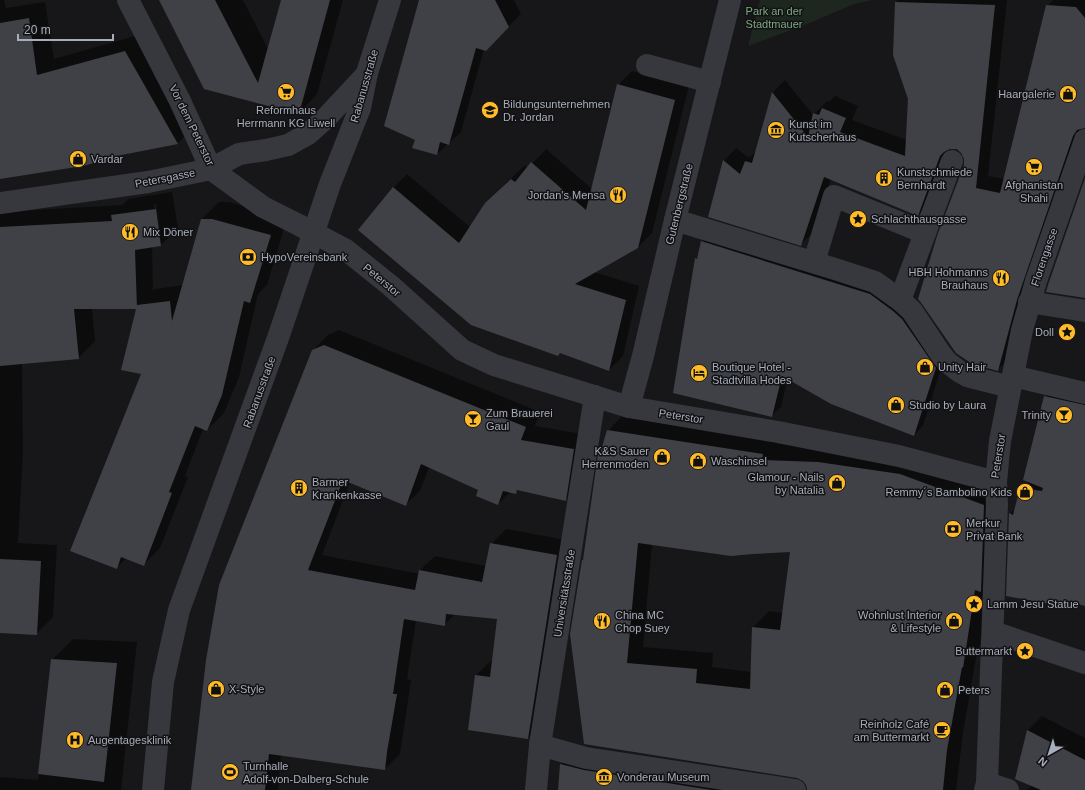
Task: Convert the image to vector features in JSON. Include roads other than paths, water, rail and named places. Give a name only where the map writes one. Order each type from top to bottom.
[{"type":"street","name":"Vor dem Peterstor","points":[[128,0],[180,101],[211,169],[239,154],[288,145],[308,134],[325,119],[367,73]]},
{"type":"street","name":"Rabanusstraße","points":[[153,790],[163,682],[179,610],[278,338],[330,184],[360,108],[367,73],[390,0]]},
{"type":"street","name":"Gutenbergstraße","points":[[630,407],[730,0]]},
{"type":"street","points":[[647,66],[710,82]]},
{"type":"street","name":"Florengasse","points":[[1011,381],[1029,302],[1085,140]]},
{"type":"street","points":[[900,300],[952,161]]},
{"type":"street","name":"Petersgasse","points":[[0,203],[148,182],[211,169],[263,207],[314,232]]},
{"type":"street","points":[[814,262],[834,196],[925,233]]},
{"type":"street","points":[[675,220],[876,282],[912,311],[947,362],[967,376],[1011,381],[1085,393]]},
{"type":"street","name":"Peterstor","points":[[314,232],[346,250],[391,286],[462,350],[494,365],[630,407],[778,432],[899,456],[996,492],[1000,441],[1011,381]]},
{"type":"street","points":[[1029,302],[1085,311]]},
{"type":"street","name":"Universitätsstraße","points":[[536,790],[540,745],[595,396]]},
{"type":"street","points":[[996,492],[993,632],[986,786],[1008,790]]},
{"type":"street","points":[[993,632],[1085,663]]},
{"type":"street","points":[[540,745],[586,758],[648,766],[795,790]]},
{"type":"place","name":"Reformhaus Herrmann KG Liwell","points":[[286,92]]},
{"type":"place","name":"Haargalerie","points":[[1068,94]]},
{"type":"place","name":"Bildungsunternehmen Dr. Jordan","points":[[490,110]]},
{"type":"place","name":"Kunst im Kutscherhaus","points":[[776,130]]},
{"type":"place","name":"Vardar","points":[[78,159]]},
{"type":"place","name":"Afghanistan Shahi","points":[[1034,167]]},
{"type":"place","name":"Kunstschmiede Bernhardt","points":[[884,178]]},
{"type":"place","name":"Jordan's Mensa","points":[[618,195]]},
{"type":"place","name":"Schlachthausgasse","points":[[858,219]]},
{"type":"place","name":"Mix Döner","points":[[130,232]]},
{"type":"place","name":"HypoVereinsbank","points":[[248,257]]},
{"type":"place","name":"HBH Hohmanns Brauhaus","points":[[1001,278]]},
{"type":"place","name":"Doll","points":[[1067,332]]},
{"type":"place","name":"Unity Hair","points":[[925,367]]},
{"type":"place","name":"Boutique Hotel - Stadtvilla Hodes","points":[[699,373]]},
{"type":"place","name":"Studio by Laura","points":[[896,405]]},
{"type":"place","name":"Trinity","points":[[1064,415]]},
{"type":"place","name":"Zum Brauerei Gaul","points":[[473,419]]},
{"type":"place","name":"K&S Sauer Herrenmoden","points":[[662,457]]},
{"type":"place","name":"Waschinsel","points":[[698,461]]},
{"type":"place","name":"Glamour - Nails by Natalia","points":[[837,483]]},
{"type":"place","name":"Barmer Krankenkasse","points":[[299,488]]},
{"type":"place","name":"Remmy´s Bambolino Kids","points":[[1025,492]]},
{"type":"place","name":"Merkur Privat Bank","points":[[953,529]]},
{"type":"place","name":"Lamm Jesu Statue","points":[[974,604]]},
{"type":"place","name":"China MC Chop Suey","points":[[602,621]]},
{"type":"place","name":"Wohnlust Interior & Lifestyle","points":[[954,621]]},
{"type":"place","name":"Buttermarkt","points":[[1025,651]]},
{"type":"place","name":"X-Style","points":[[216,689]]},
{"type":"place","name":"Peters","points":[[945,690]]},
{"type":"place","name":"Reinholz Café am Buttermarkt","points":[[942,730]]},
{"type":"place","name":"Augentagesklinik","points":[[75,740]]},
{"type":"place","name":"Turnhalle Adolf-von-Dalberg-Schule","points":[[230,772]]},
{"type":"place","name":"Vonderau Museum","points":[[604,777]]},
{"type":"park label","name":"Park an der Stadtmauer","points":[[774,17]]}]
